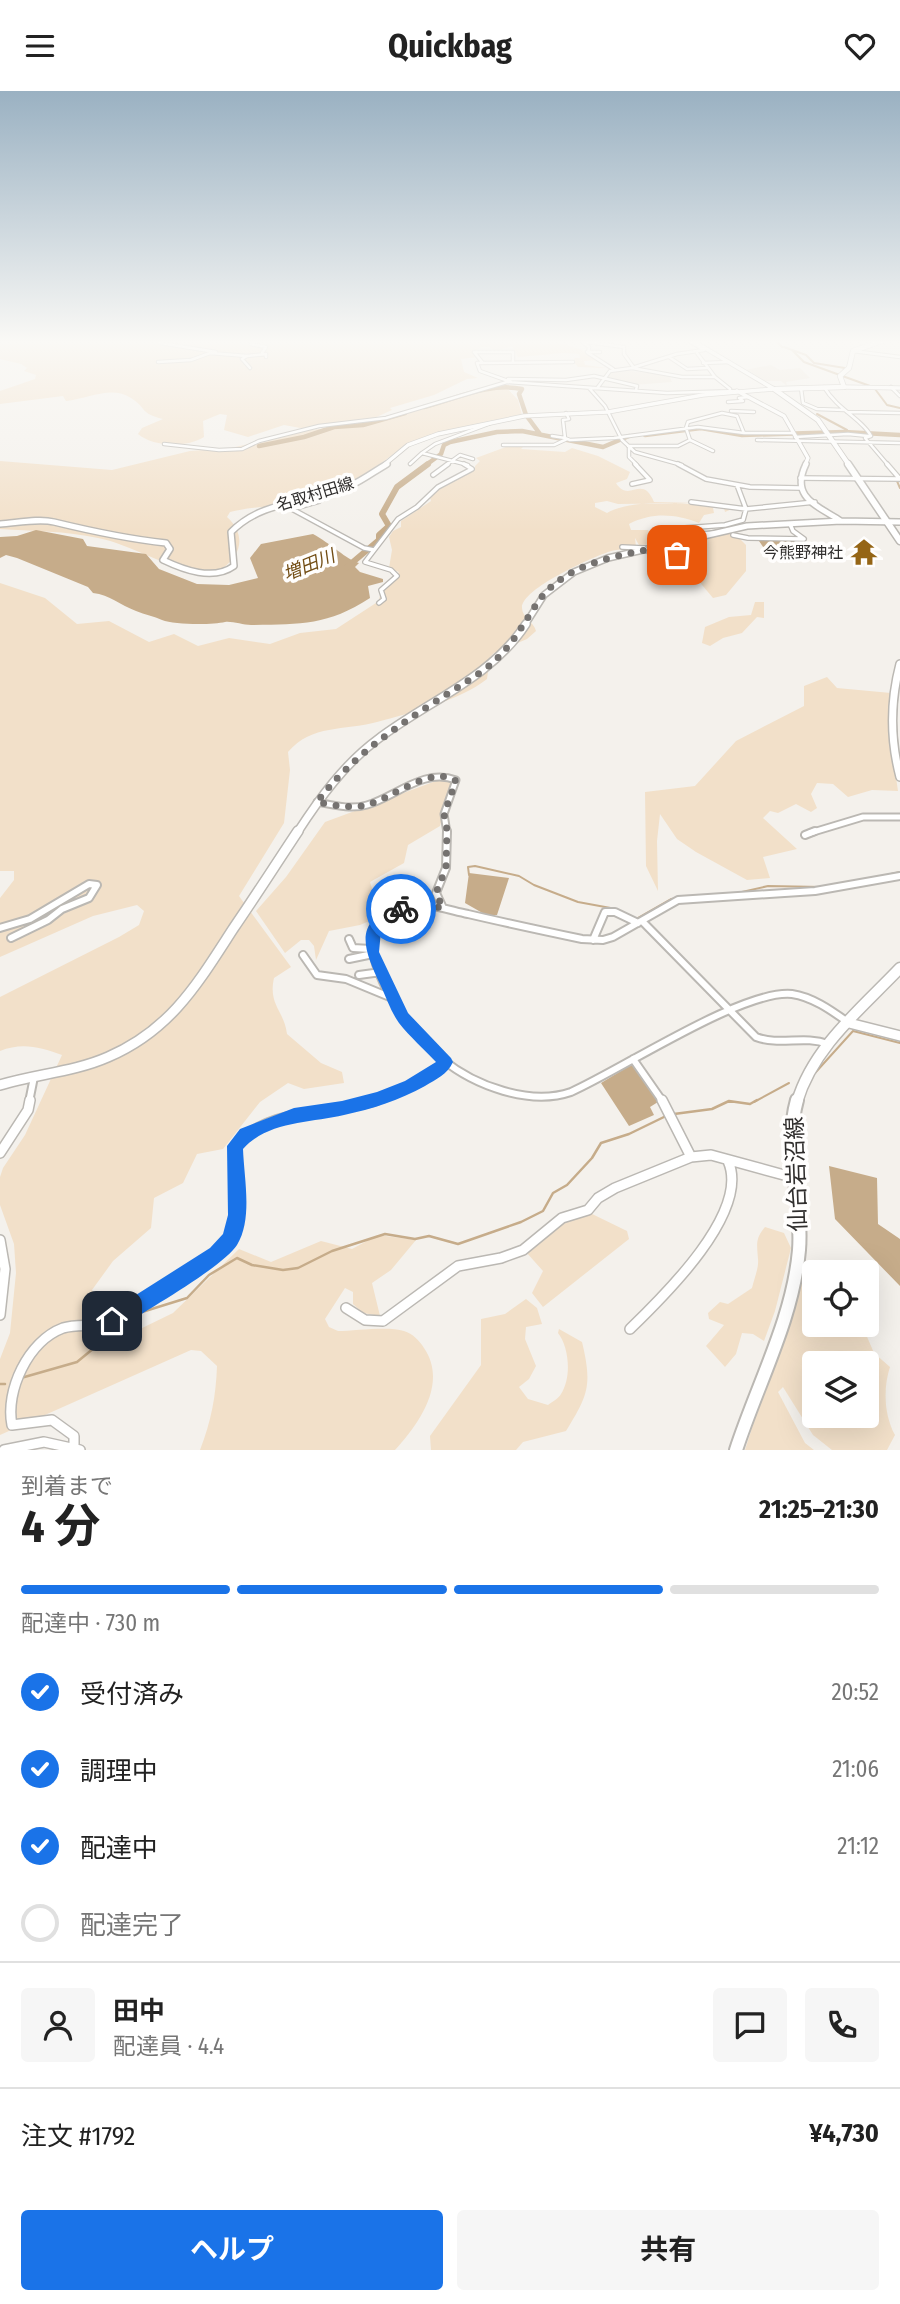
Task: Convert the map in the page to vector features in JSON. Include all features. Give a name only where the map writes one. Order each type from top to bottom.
[{"type":"main road","points":[[799,404],[812,414],[834,442],[884,521],[900,541]]},
{"type":"main road","points":[[900,664],[896,684],[894,736],[900,776]]},
{"type":"main road","name":"仙台岩沼線","points":[[736,1450],[767,1363],[797,1262],[791,1129],[794,1104],[805,1076],[900,968]]},
{"type":"street","points":[[164,444],[213,450],[242,449],[259,441],[318,426],[386,418],[427,404]]},
{"type":"street","points":[[602,404],[621,438],[635,452],[684,465],[701,478],[737,485],[800,488],[841,521]]},
{"type":"street","name":"名取村田線","points":[[0,524],[53,521],[64,526],[122,538],[166,543],[170,549],[163,560],[218,574],[228,572],[234,566],[230,538],[237,524],[244,518],[267,508],[356,484],[396,457],[408,445],[420,440],[527,415],[608,412],[653,404]]},
{"type":"street","points":[[729,404],[731,412],[740,417],[741,431],[744,433]]},
{"type":"street","points":[[764,404],[784,416],[808,458],[800,478],[800,488]]},
{"type":"street","points":[[806,404],[817,409],[900,413]]},
{"type":"street","points":[[837,404],[853,421],[866,427],[870,435]]},
{"type":"street","points":[[581,407],[585,412]]},
{"type":"street","points":[[713,451],[690,440],[687,429],[691,420],[714,413],[754,412]]},
{"type":"street","points":[[565,440],[562,428],[563,421],[569,419],[566,413]]},
{"type":"street","points":[[410,464],[435,444],[493,423]]},
{"type":"street","points":[[671,423],[680,429]]},
{"type":"street","points":[[503,445],[544,446],[565,440],[621,438],[680,429],[714,428],[834,442],[900,443]]},
{"type":"street","points":[[757,440],[828,434],[870,435]]},
{"type":"street","points":[[870,435],[865,437],[868,443],[898,479]]},
{"type":"street","points":[[552,436],[565,440]]},
{"type":"street","points":[[629,447],[678,446],[690,440]]},
{"type":"street","points":[[629,447],[629,457],[650,480],[632,484]]},
{"type":"street","points":[[433,475],[451,460],[467,452]]},
{"type":"street","points":[[379,603],[384,600],[381,590],[397,576],[391,570],[365,562],[369,549],[398,519],[417,507],[438,487],[472,469],[469,464],[422,453]]},
{"type":"street","points":[[460,455],[474,459]]},
{"type":"street","points":[[800,478],[898,479]]},
{"type":"street","points":[[718,533],[708,531],[680,536],[671,529],[692,529],[739,522],[746,509],[737,485]]},
{"type":"street","points":[[319,494],[322,498],[319,501],[292,509],[369,549]]},
{"type":"street","points":[[691,502],[746,509],[815,502]]},
{"type":"street","points":[[0,1085],[94,1063],[117,1054],[166,1021],[188,996],[317,802],[341,774],[376,740],[500,657],[514,642],[544,595],[562,579],[608,558],[752,525],[900,521]]},
{"type":"street","points":[[733,535],[748,538],[804,539],[793,531],[790,524]]},
{"type":"street","points":[[622,547],[644,548],[661,558],[673,558],[678,552],[670,545]]},
{"type":"street","points":[[317,802],[363,806],[395,790],[434,778],[448,776],[456,781],[444,814],[447,830],[446,868],[436,893],[443,908]]},
{"type":"street","points":[[805,835],[857,817],[900,817]]},
{"type":"street","points":[[900,876],[815,891],[678,900],[613,937],[593,940],[443,908],[410,906],[388,915],[371,937],[372,952],[392,997],[415,1032],[446,1062],[515,1093],[544,1098],[561,1095],[683,1033],[775,995],[787,994],[815,1002],[849,1023],[900,1036]]},
{"type":"street","points":[[0,927],[30,919],[89,884],[97,885],[94,894],[89,898],[62,909],[48,920],[11,938]]},
{"type":"street","points":[[593,940],[605,912],[615,912],[640,922],[756,1037],[769,1043],[818,1039],[830,1045]]},
{"type":"street","points":[[349,939],[353,949],[372,952]]},
{"type":"street","points":[[349,959],[372,952]]},
{"type":"street","points":[[303,955],[317,975],[346,979],[392,997]]},
{"type":"street","points":[[359,975],[381,972]]},
{"type":"street","points":[[633,1059],[670,1112],[691,1157]]},
{"type":"street","points":[[4,1450],[44,1442],[77,1448],[74,1436],[52,1420],[12,1425],[6,1420],[2,1406],[9,1374],[19,1362],[59,1330],[73,1326],[99,1327],[112,1321],[216,1254],[231,1239],[236,1228],[235,1146],[246,1134],[294,1115],[342,1109],[378,1099],[411,1086],[446,1062]]},
{"type":"street","points":[[0,1153],[28,1110],[34,1077]]},
{"type":"street","points":[[346,1308],[365,1320],[383,1321],[458,1266],[501,1258],[523,1249],[562,1218],[587,1210],[598,1198],[615,1188],[691,1157],[711,1155],[794,1178]]},
{"type":"street","points":[[630,1329],[681,1278],[715,1230],[730,1187],[732,1167],[728,1161]]},
{"type":"street","points":[[0,1240],[5,1269],[0,1315]]},
{"type":"shaded area","points":[[138,404],[402,404],[372,419],[306,429],[284,425],[248,437],[224,430],[227,415],[220,414],[203,421],[204,437],[189,443],[170,445],[138,434],[142,428],[163,419],[147,413]]},
{"type":"shaded area","points":[[432,404],[519,404],[522,415],[440,432],[403,447],[361,478],[316,494],[312,501],[230,512],[227,517],[237,530],[239,543],[235,556],[223,568],[207,570],[175,566],[113,542],[86,536],[0,529],[0,461],[112,470],[190,451],[231,448],[309,430],[361,425]]},
{"type":"shaded area","points":[[514,444],[525,445],[521,449],[565,452],[572,448],[598,456],[630,472],[627,479],[616,483],[621,489],[645,490],[654,502],[698,503],[672,503],[703,505],[732,509],[725,512],[724,508],[713,508],[714,513],[704,515],[699,523],[681,518],[655,516],[629,524],[631,530],[648,530],[658,544],[639,545],[635,538],[636,547],[611,551],[587,561],[558,575],[533,592],[522,608],[536,631],[527,639],[494,653],[490,657],[487,679],[476,687],[435,705],[365,725],[318,733],[297,743],[288,752],[290,770],[284,823],[239,896],[291,967],[274,978],[273,987],[273,995],[287,1034],[321,1063],[342,1072],[344,1083],[304,1089],[288,1083],[260,1102],[223,1149],[197,1154],[183,1183],[154,1198],[151,1228],[113,1261],[92,1290],[106,1307],[136,1331],[173,1313],[239,1249],[271,1262],[321,1241],[352,1249],[378,1235],[416,1240],[391,1270],[372,1283],[380,1316],[363,1313],[353,1304],[353,1292],[345,1288],[325,1319],[329,1327],[338,1331],[397,1330],[407,1332],[418,1340],[431,1361],[433,1375],[432,1389],[421,1416],[395,1450],[200,1450],[212,1409],[217,1366],[201,1351],[191,1350],[0,1435],[0,1359],[10,1333],[16,1273],[14,1244],[0,1205],[0,1177],[25,1135],[62,1055],[31,1047],[0,1051],[0,997],[119,937],[139,925],[144,911],[137,905],[93,916],[0,957],[0,898],[14,880],[14,871],[0,871],[0,583],[45,598],[77,624],[109,621],[149,642],[174,634],[198,646],[229,638],[270,644],[300,633],[336,629],[379,601],[381,590],[399,572],[389,568],[392,550],[389,537],[401,527],[401,521],[431,501],[430,497],[444,485],[475,469],[480,461],[476,458]],"holes":[[[607,501],[618,504],[647,504],[619,508],[607,513],[595,507],[595,503]]]},
{"type":"shaded area","points":[[725,532],[738,537],[746,545],[746,571],[726,595],[713,598],[681,560],[685,553],[676,546]]},
{"type":"shaded area","points":[[755,602],[764,602],[764,618],[757,617],[742,633],[723,638],[710,646],[702,643],[705,627],[729,617],[751,615]]},
{"type":"shaded area","points":[[827,677],[837,688],[891,693],[891,730],[898,791],[872,790],[848,797],[833,784],[817,783],[811,794],[817,808],[811,812],[796,804],[778,813],[770,811],[763,818],[797,849],[763,857],[770,878],[747,880],[696,852],[677,839],[660,814],[657,841],[658,891],[646,866],[645,792],[695,786],[736,741],[804,706],[804,686]]},
{"type":"shaded area","points":[[444,778],[453,781],[440,826],[408,845],[404,863],[370,882],[381,916],[360,925],[329,931],[316,960],[314,946],[309,940],[301,940],[285,953],[256,911],[286,877],[325,822]]},
{"type":"shaded area","points":[[588,1212],[627,1231],[629,1239],[543,1307],[532,1293],[543,1271],[526,1252],[565,1221]]},
{"type":"shaded area","points":[[765,1227],[784,1233],[791,1248],[775,1311],[764,1341],[753,1334],[742,1333],[736,1354],[725,1367],[706,1346],[724,1325],[709,1319],[708,1313],[720,1302],[728,1304],[752,1288],[758,1266],[757,1242]]},
{"type":"shaded area","points":[[801,1274],[802,1337],[867,1337],[873,1351],[802,1351],[802,1417],[783,1387],[778,1392],[805,1443],[814,1450],[745,1450]]},
{"type":"shaded area","points":[[526,1299],[537,1308],[542,1324],[526,1327],[525,1339],[536,1366],[529,1379],[519,1387],[528,1399],[548,1405],[559,1397],[564,1387],[568,1362],[559,1329],[582,1342],[587,1368],[586,1388],[580,1407],[566,1431],[523,1442],[516,1450],[431,1450],[430,1436],[481,1365],[481,1319],[505,1314]]},
{"type":"shaded area","points":[[879,1357],[890,1367],[886,1401],[895,1435],[887,1450],[832,1450],[809,1428],[879,1428]]},
{"type":"water","points":[[36,530],[83,539],[87,546],[146,554],[159,569],[197,584],[229,585],[258,578],[250,558],[261,544],[313,534],[359,563],[355,567],[360,572],[383,579],[383,582],[368,586],[370,598],[355,607],[313,622],[251,625],[228,622],[175,623],[136,611],[93,593],[88,587],[17,558],[6,555],[0,558],[0,537],[17,536]]},
{"type":"water","points":[[759,541],[794,541],[799,546],[786,557],[770,557]]},
{"type":"water","points":[[469,873],[509,878],[497,915],[486,915],[465,903]]},
{"type":"water","points":[[634,1063],[658,1102],[650,1107],[654,1115],[629,1126],[601,1083]]},
{"type":"water","points":[[829,1166],[877,1178],[878,1224],[900,1239],[900,1286],[879,1264],[879,1260],[875,1260],[835,1219]]},
{"type":"waterway","points":[[424,407],[432,404]]},
{"type":"waterway","points":[[522,404],[526,415],[540,434]]},
{"type":"waterway","points":[[887,404],[900,408]]},
{"type":"waterway","points":[[259,446],[304,437],[334,427],[363,425],[405,413]]},
{"type":"waterway","points":[[817,414],[847,430]]},
{"type":"waterway","name":"増田川","points":[[645,435],[701,428],[742,435],[844,432],[900,435]]},
{"type":"waterway","name":"増田川","points":[[426,465],[441,454],[444,445],[450,442],[497,432],[522,431],[603,447],[629,436]]},
{"type":"waterway","name":"増田川","points":[[347,567],[379,540],[379,535],[389,526],[382,514],[397,487],[428,464]]},
{"type":"waterway","points":[[897,481],[900,488]]},
{"type":"waterway","points":[[469,875],[468,867],[475,866],[519,876],[534,885],[578,902],[616,909],[636,919],[671,899],[696,896]]},
{"type":"waterway","points":[[873,878],[900,872]]},
{"type":"waterway","points":[[742,892],[768,886],[822,887]]},
{"type":"waterway","points":[[815,1073],[853,1031],[900,1043]]},
{"type":"waterway","points":[[754,1102],[789,1083]]},
{"type":"waterway","points":[[736,1102],[750,1104],[757,1100]]},
{"type":"waterway","points":[[674,1114],[712,1109],[729,1101],[736,1102]]},
{"type":"waterway","points":[[727,1102],[736,1102]]},
{"type":"waterway","points":[[21,1378],[77,1362],[128,1320],[142,1312],[187,1298],[209,1275],[237,1258],[252,1265],[283,1270],[298,1268],[332,1251],[385,1234],[415,1239],[429,1236],[458,1244],[521,1222],[543,1211],[553,1193],[567,1185],[592,1158],[601,1143],[629,1134],[666,1116]]},
{"type":"waterway","points":[[0,1384],[5,1384]]},
{"type":"way so far","points":[[401,909],[424,905],[443,908],[436,893],[446,868],[447,830],[444,814],[456,781],[448,776],[434,778],[395,790],[363,806],[317,802],[352,762],[376,740],[455,690],[500,657],[514,642],[544,595],[562,579],[589,565],[628,553],[670,545],[677,551],[677,555]]},
{"type":"place","name":"今熊野神社","points":[[864,552]]},
{"type":"route","points":[[112,1321],[216,1254],[231,1239],[236,1228],[237,1215],[235,1146],[246,1134],[294,1115],[367,1103],[411,1086],[446,1062],[403,1017],[372,952],[370,943],[375,929],[388,915],[401,909]]}]
